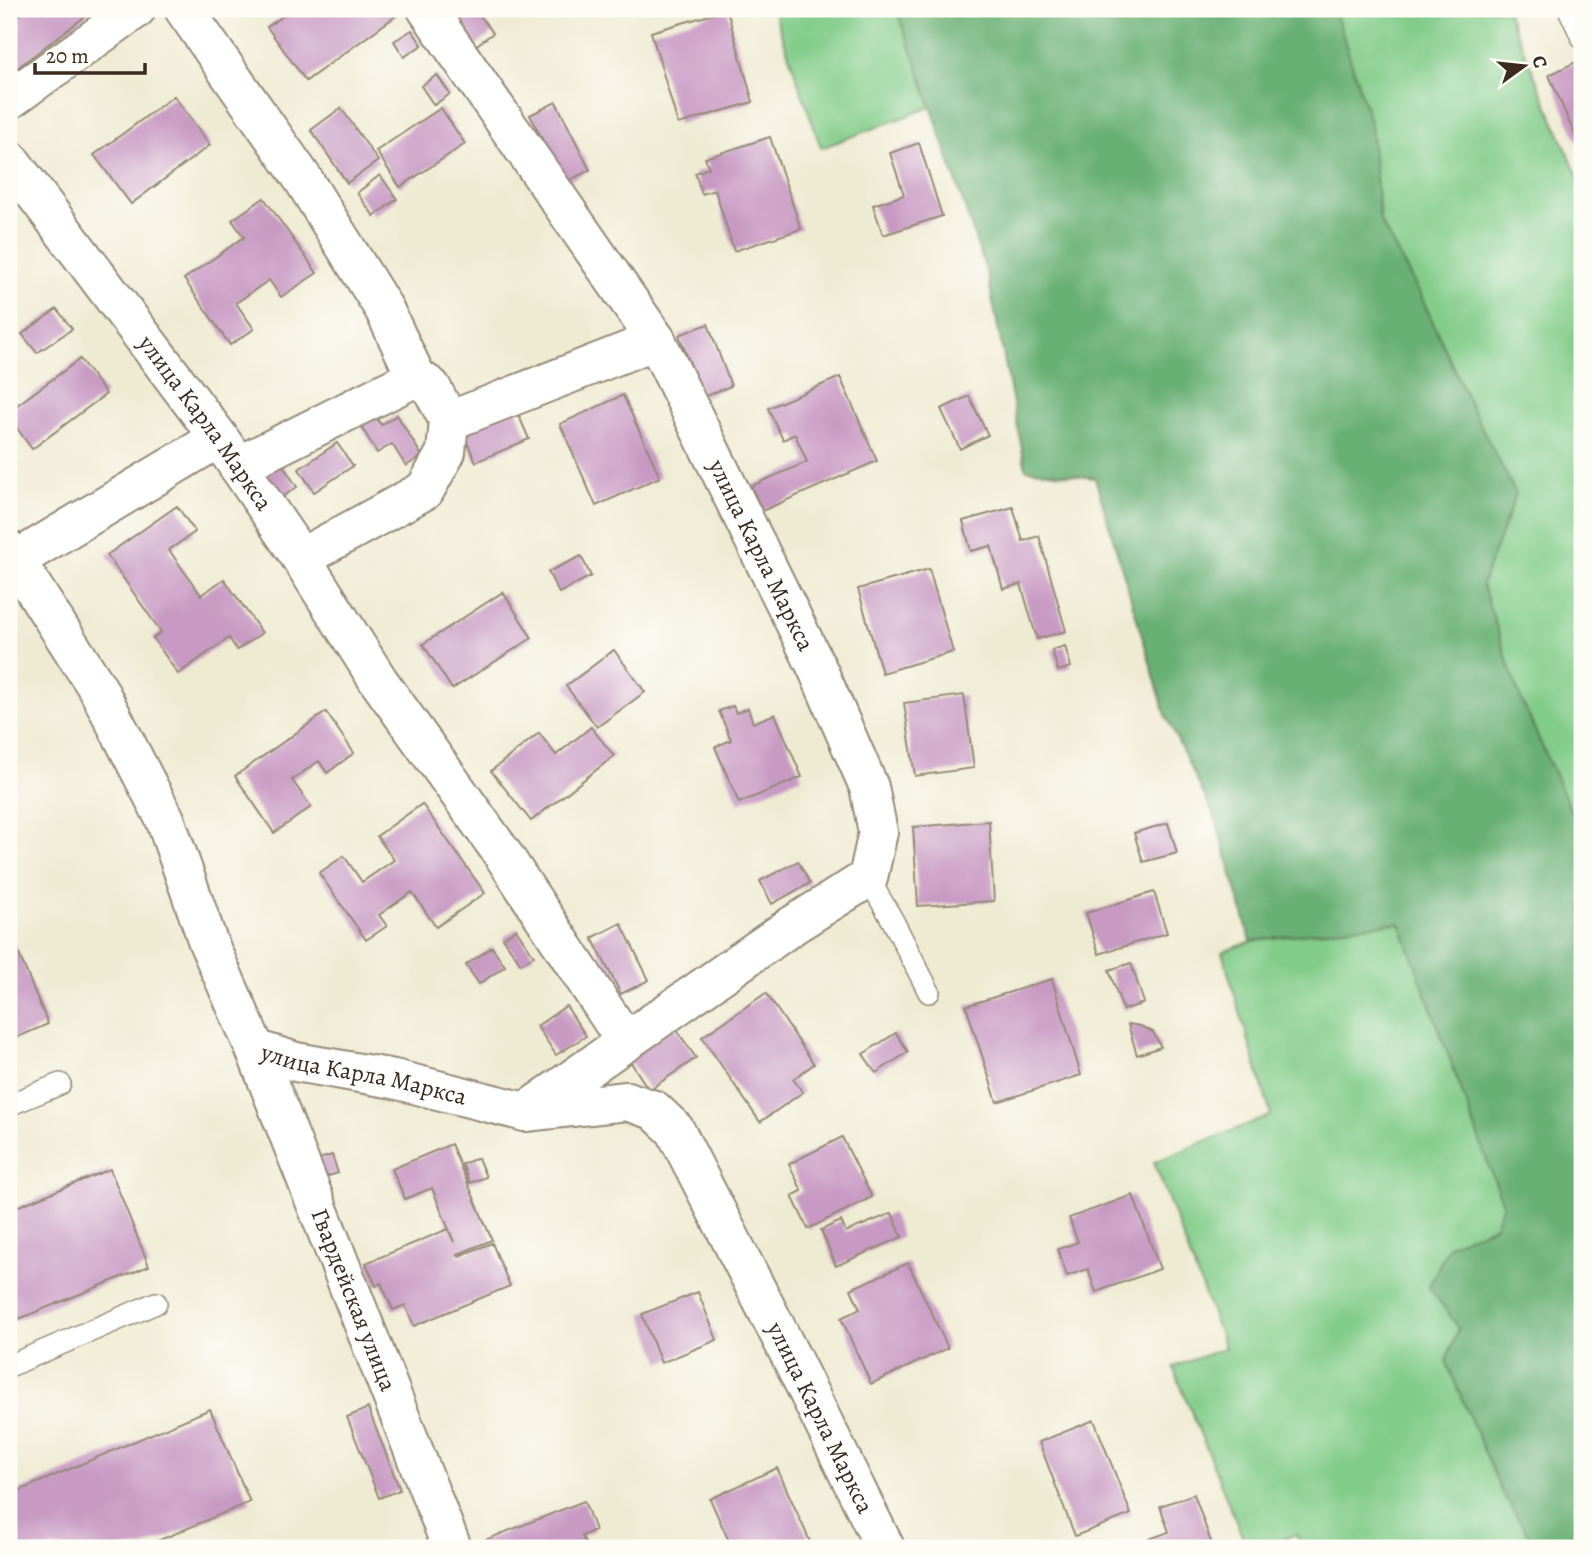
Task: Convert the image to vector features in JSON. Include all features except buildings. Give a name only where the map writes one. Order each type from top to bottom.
[{"type":"street","points":[[9,100],[136,9]]},
{"type":"street","points":[[184,9],[303,178],[384,309],[416,377],[431,387],[449,421],[446,452],[425,490],[302,558]]},
{"type":"street","name":"улица Карла Маркса","points":[[427,9],[656,340],[817,668],[869,787],[878,832],[868,878]]},
{"type":"street","name":"улица Карла Маркса","points":[[9,159],[229,452],[302,558],[378,680],[504,856],[626,1042]]},
{"type":"street","points":[[449,421],[656,340]]},
{"type":"street","points":[[12,555],[229,452],[416,377]]},
{"type":"street","name":"улица Карла Маркса","points":[[12,555],[98,689],[165,819],[208,942],[255,1049],[296,1062],[394,1079],[525,1112],[626,1101],[654,1110],[675,1130],[885,1548]]},
{"type":"street","points":[[525,1112],[793,925],[868,878]]},
{"type":"street","name":"Гвардейская улица","points":[[255,1049],[452,1548]]},
{"type":"lane","points":[[1569,9],[1582,37]]},
{"type":"lane","points":[[868,878],[929,992]]},
{"type":"lane","points":[[9,1105],[60,1084]]},
{"type":"lane","points":[[9,1366],[156,1303]]},
{"type":"green space","points":[[773,9],[896,9],[931,107],[821,148]]},
{"type":"green space","points":[[896,9],[1333,9],[1371,125],[1380,221],[1421,296],[1471,407],[1516,494],[1482,584],[1519,695],[1582,835],[1582,1548],[1537,1548],[1501,1491],[1446,1361],[1459,1328],[1429,1287],[1449,1245],[1495,1226],[1503,1204],[1400,923],[1251,941],[1216,820],[1166,716],[1095,478],[1026,469],[988,277]]},
{"type":"green space","points":[[1333,9],[1506,9],[1582,186],[1582,835],[1519,695],[1482,584],[1516,494],[1471,407],[1421,296],[1380,221],[1371,125]]},
{"type":"green space","points":[[1400,923],[1503,1204],[1495,1226],[1449,1245],[1429,1287],[1459,1328],[1446,1361],[1501,1491],[1537,1548],[1302,1548],[1296,1534],[1264,1548],[1247,1548],[1173,1367],[1225,1348],[1154,1162],[1271,1115],[1222,952],[1252,941]]}]
